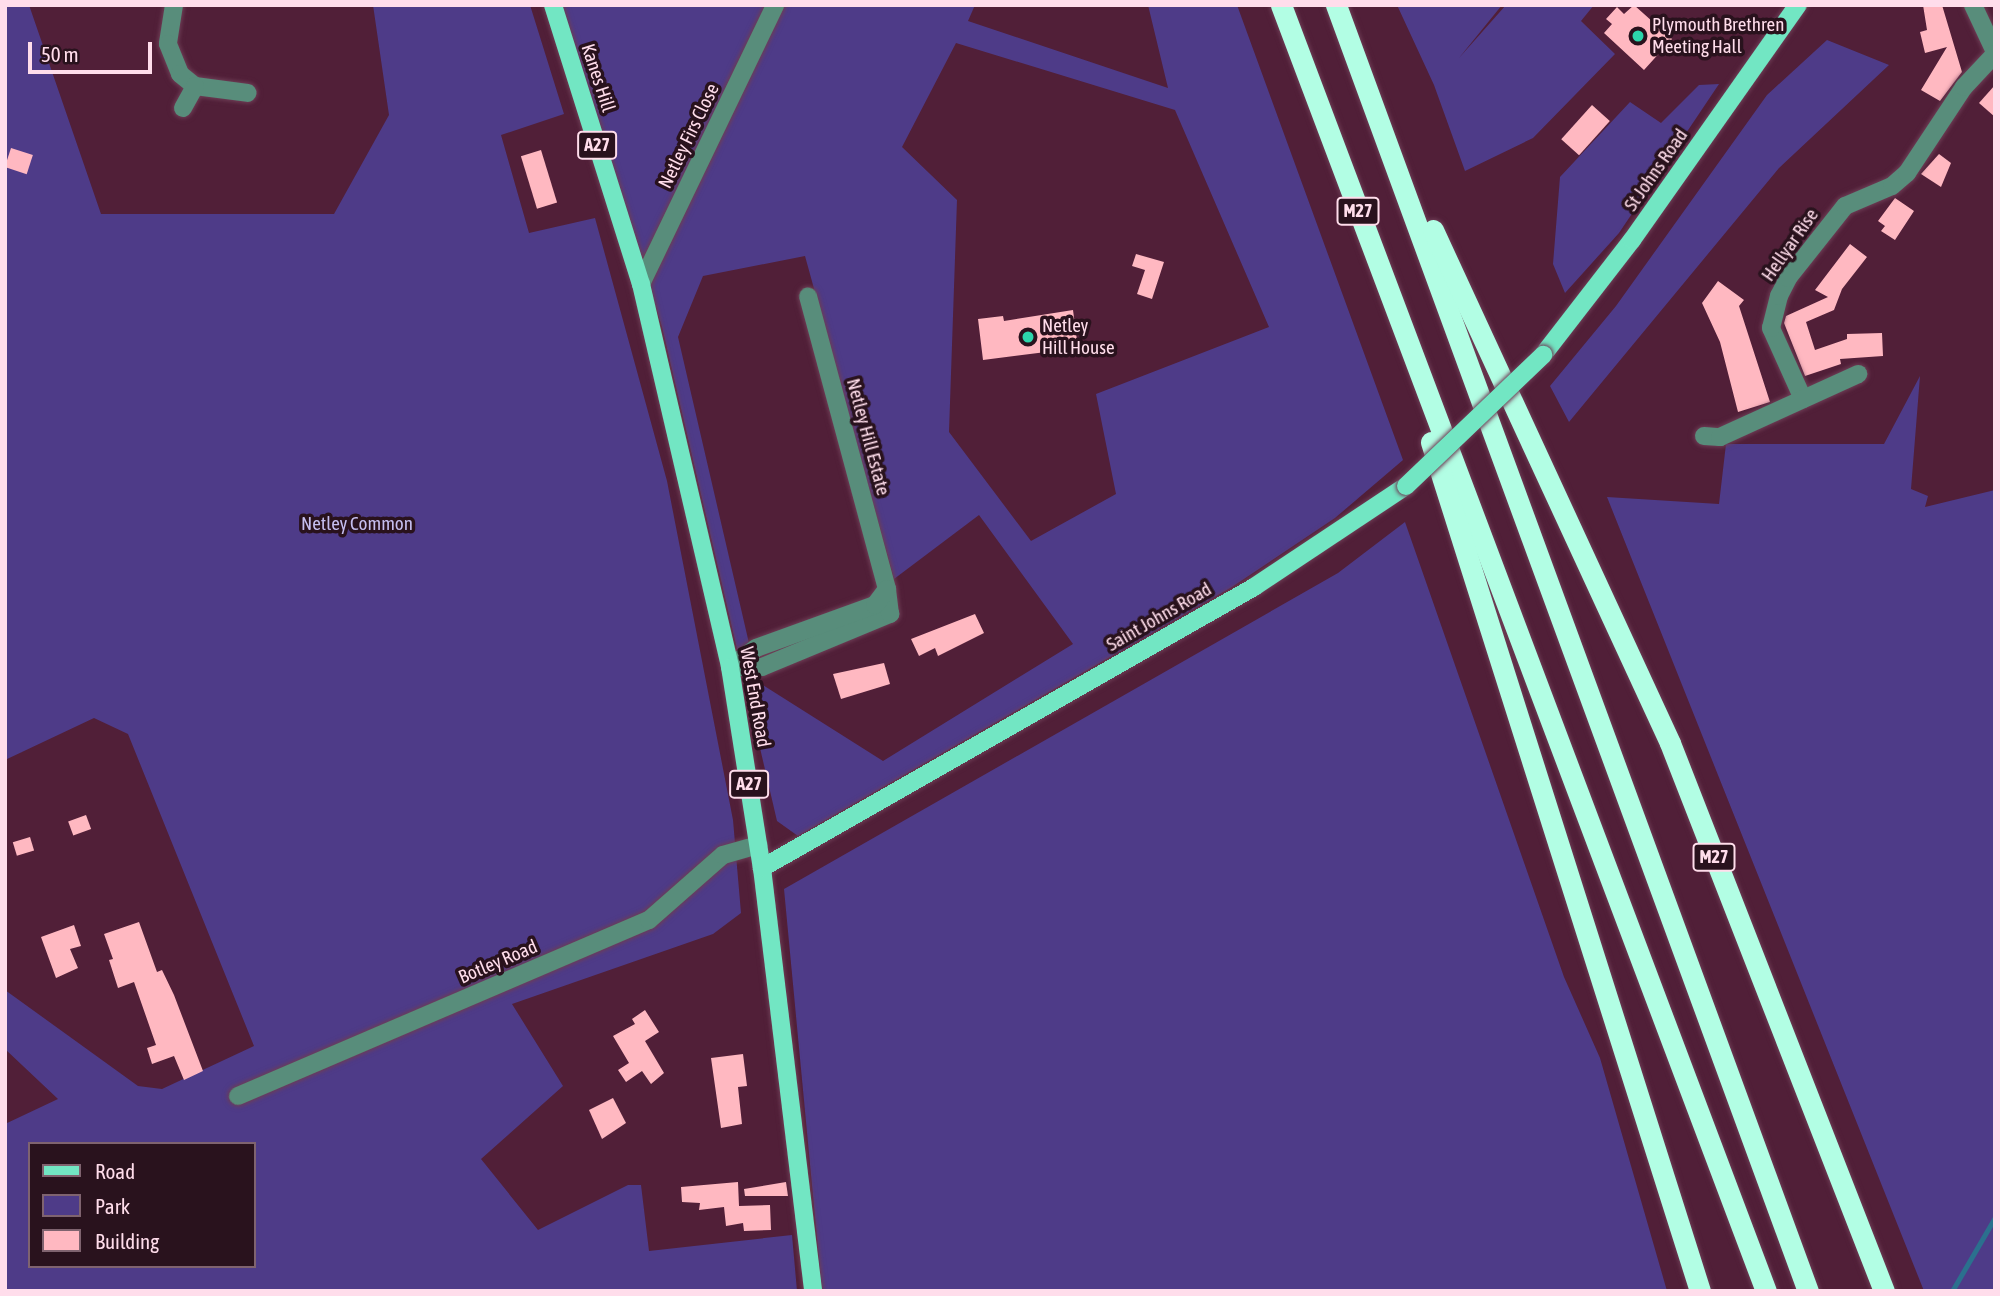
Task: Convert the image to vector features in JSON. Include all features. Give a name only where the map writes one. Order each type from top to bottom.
[{"type":"highway","name":"M27","points":[[1282,5],[1766,1291]]},
{"type":"highway","name":"M27","points":[[1336,5],[1808,1291]]},
{"type":"highway","name":"M27","points":[[1370,93],[1670,743],[1884,1291]]},
{"type":"highway","name":"M27","points":[[1354,200],[1700,1291]]},
{"type":"main road","name":"Kanes Hill","points":[[553,5],[641,284]]},
{"type":"main road","name":"St Johns Road","points":[[1543,355],[1632,240],[1798,5]]},
{"type":"main road","name":"West End Road","points":[[641,284],[730,667],[759,845],[813,1291]]},
{"type":"main road","name":"Saint Johns Road","points":[[762,868],[1254,587],[1406,486],[1543,355]]},
{"type":"street","points":[[174,5],[169,44],[180,74],[195,86],[248,93]]},
{"type":"street","name":"Netley Firs Close","points":[[641,284],[775,5]]},
{"type":"street","points":[[1973,5],[1995,53]]},
{"type":"street","name":"Hellyar Rise","points":[[1803,398],[1772,328],[1783,287],[1845,206],[1892,186],[1907,173],[1964,87],[1995,53]]},
{"type":"street","points":[[183,108],[195,86]]},
{"type":"street","name":"Netley Hill Estate","points":[[730,667],[756,648],[875,605],[887,589],[808,296]]},
{"type":"street","points":[[1704,436],[1720,437],[1858,374]]},
{"type":"street","name":"Botley Road","points":[[238,1096],[649,920],[723,855],[759,845]]},
{"type":"green space","name":"Netley Common","points":[[5,5],[29,5],[101,214],[334,214],[389,115],[373,5],[530,5],[564,114],[501,135],[529,233],[595,218],[667,481],[733,820],[741,913],[713,934],[512,1004],[563,1086],[481,1159],[538,1230],[628,1185],[641,1185],[649,1251],[792,1235],[797,1291],[5,1291],[5,1124],[58,1099],[5,1049],[5,990],[138,1086],[162,1089],[254,1046],[128,734],[94,718],[5,760]]},
{"type":"green space","points":[[562,5],[975,5],[968,21],[1168,88],[1148,5],[1237,5],[1403,460],[1335,518],[1232,587],[798,836],[777,821],[662,327]],"holes":[[[956,43],[1175,110],[1269,327],[1096,394],[1116,494],[1031,541],[949,432],[957,200],[902,147]],[[805,256],[894,579],[979,515],[1073,644],[883,761],[758,682],[678,337],[703,276]]]},
{"type":"green space","points":[[1397,5],[1502,5],[1459,58],[1506,5],[1594,5],[1581,21],[1615,54],[1533,138],[1465,171],[1434,85]]},
{"type":"green space","points":[[1827,40],[1889,65],[1779,168],[1569,422],[1550,386],[1616,306],[1767,95]]},
{"type":"green space","points":[[1719,84],[1619,233],[1565,293],[1553,264],[1560,177],[1630,102],[1661,123],[1699,85]]},
{"type":"green space","points":[[1920,376],[1911,489],[1928,496],[1925,507],[1995,490],[1995,1291],[1924,1291],[1607,497],[1719,504],[1726,444],[1884,444]]},
{"type":"green space","points":[[1405,522],[1564,977],[1600,1058],[1667,1291],[822,1291],[784,889],[1338,573]]},
{"type":"building","name":"Plymouth Brethren Meeting Hall","points":[[1634,5],[1672,39],[1644,70],[1604,33],[1612,24],[1606,19],[1617,7],[1624,14]]},
{"type":"building","points":[[1923,5],[1942,5],[1962,72],[1940,101],[1921,90],[1947,47],[1925,53],[1920,32],[1927,30]]},
{"type":"building","points":[[1995,85],[1995,117],[1979,103]]},
{"type":"building","points":[[1592,105],[1610,121],[1579,155],[1561,139]]},
{"type":"building","points":[[11,148],[33,155],[27,174],[5,167]]},
{"type":"building","points":[[541,150],[557,203],[537,209],[521,156]]},
{"type":"building","points":[[1939,154],[1951,163],[1941,187],[1921,174]]},
{"type":"building","points":[[1895,198],[1914,211],[1895,240],[1881,231],[1885,226],[1878,221]]},
{"type":"building","points":[[1850,244],[1867,257],[1842,289],[1834,310],[1806,322],[1815,350],[1847,339],[1847,334],[1882,333],[1883,356],[1840,359],[1841,364],[1805,376],[1784,323],[1786,316],[1828,297],[1815,290]]},
{"type":"building","points":[[1136,254],[1164,262],[1152,299],[1137,294],[1145,270],[1132,266]]},
{"type":"building","points":[[1718,281],[1744,300],[1739,306],[1770,402],[1738,412],[1720,342],[1702,303]]},
{"type":"building","name":"Netley Hill House","points":[[1073,310],[1078,348],[983,360],[978,319],[1003,316],[1004,321]]},
{"type":"building","points":[[975,614],[984,633],[938,656],[935,648],[919,656],[911,639]]},
{"type":"building","points":[[884,663],[890,684],[841,699],[833,674]]},
{"type":"building","points":[[86,815],[91,829],[73,836],[68,821]]},
{"type":"building","points":[[30,837],[34,850],[17,856],[13,842]]},
{"type":"building","points":[[139,922],[157,972],[162,970],[174,995],[203,1071],[184,1080],[174,1056],[152,1064],[147,1048],[156,1045],[134,982],[118,988],[109,960],[113,959],[104,934]]},
{"type":"building","points":[[74,925],[81,946],[70,949],[78,968],[56,978],[41,937]]},
{"type":"building","points":[[645,1010],[659,1032],[645,1041],[664,1073],[651,1084],[642,1071],[626,1082],[618,1070],[629,1063],[613,1036],[635,1024],[632,1019]]},
{"type":"building","points":[[743,1054],[747,1086],[738,1087],[742,1124],[721,1128],[711,1058]]},
{"type":"building","points":[[613,1098],[626,1123],[602,1139],[589,1110]]},
{"type":"building","points":[[738,1182],[739,1206],[770,1205],[771,1230],[744,1231],[743,1223],[726,1226],[724,1207],[699,1210],[700,1203],[682,1202],[681,1187]]},
{"type":"building","points":[[786,1182],[788,1196],[745,1196],[744,1189]]},
{"type":"waterway","points":[[1952,1291],[1995,1217]]},
{"type":"place","name":"Plymouth Brethren Meeting Hall","points":[[1638,36]]},
{"type":"place","name":"Netley Hill House","points":[[1028,337]]}]
